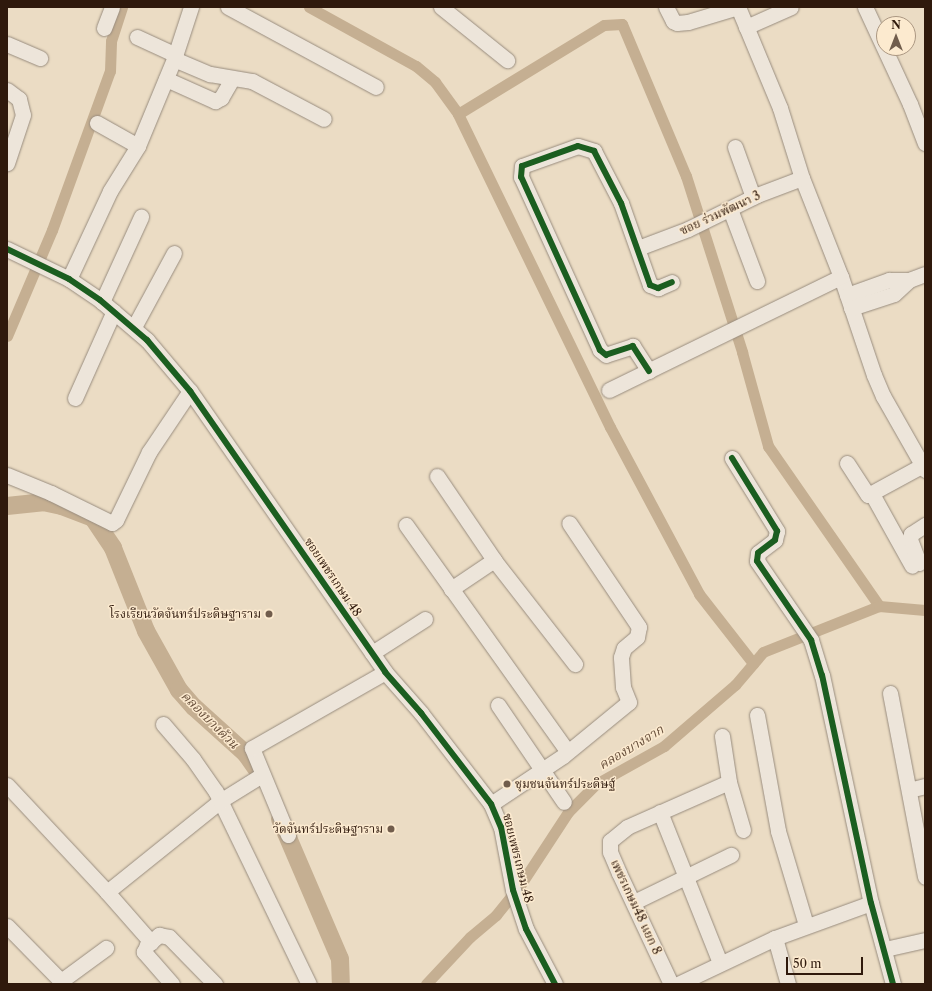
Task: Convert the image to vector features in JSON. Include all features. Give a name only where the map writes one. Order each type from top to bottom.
[{"type":"street","points":[[104,28],[112,7]]},
{"type":"street","points":[[69,279],[110,191],[138,146],[175,57],[191,7]]},
{"type":"street","points":[[228,7],[376,87]]},
{"type":"street","points":[[441,7],[507,60]]},
{"type":"street","points":[[666,7],[673,21],[677,23],[738,7],[780,108],[802,178],[841,277],[883,396],[924,468],[872,494],[865,493],[847,463]]},
{"type":"street","points":[[746,27],[791,7]]},
{"type":"street","points":[[865,7],[910,104],[925,143]]},
{"type":"street","points":[[137,37],[195,69],[232,79],[252,81],[324,119]]},
{"type":"street","points":[[7,44],[40,58]]},
{"type":"street","points":[[166,79],[215,101],[221,98],[232,79]]},
{"type":"street","points":[[7,90],[19,99],[23,115],[7,163]]},
{"type":"street","points":[[97,122],[138,146]]},
{"type":"street","points":[[649,371],[633,346],[606,355],[600,350],[521,177],[522,166],[578,146],[594,151],[621,203],[650,285],[658,288],[672,282]]},
{"type":"street","points":[[735,147],[753,197]]},
{"type":"street","name":"ซอย ร่วมพัฒนา 3","points":[[638,248],[702,222],[753,197],[802,178]]},
{"type":"street","points":[[730,209],[757,281]]},
{"type":"street","points":[[102,302],[141,217]]},
{"type":"street","name":"ซอยเพชรเกษม 48","points":[[8,250],[31,259],[69,279],[114,311],[134,327],[190,391],[384,672],[426,719],[491,804],[501,827],[513,890],[526,930],[555,984]]},
{"type":"street","points":[[134,327],[174,253]]},
{"type":"street","points":[[849,301],[889,280],[909,280],[925,274]]},
{"type":"street","points":[[610,390],[741,324],[841,277]]},
{"type":"street","points":[[76,398],[114,311]]},
{"type":"street","points":[[7,475],[52,493],[112,523],[150,452],[190,391]]},
{"type":"street","points":[[732,458],[777,531],[775,540],[758,553],[757,561],[811,640],[826,690],[871,903],[885,949],[893,984]]},
{"type":"street","points":[[437,476],[494,560],[575,664]]},
{"type":"street","points":[[872,494],[915,565],[910,540],[911,534],[925,525]]},
{"type":"street","points":[[491,804],[542,770],[629,702],[623,687],[621,657],[624,648],[639,633],[633,616],[569,523]]},
{"type":"street","points":[[406,525],[567,750]]},
{"type":"street","points":[[451,589],[494,560]]},
{"type":"street","points":[[372,653],[425,619]]},
{"type":"street","points":[[288,835],[255,778],[252,753],[255,745],[384,672]]},
{"type":"street","points":[[890,693],[925,877]]},
{"type":"street","points":[[498,705],[564,802]]},
{"type":"street","points":[[757,715],[778,831],[806,925]]},
{"type":"street","points":[[163,724],[193,759],[220,801],[309,984]]},
{"type":"street","points":[[722,736],[729,782],[743,830]]},
{"type":"street","points":[[107,892],[220,801],[255,778]]},
{"type":"street","name":"เพชรเกษม48 แยก 8","points":[[677,984],[634,902],[610,852],[610,841],[627,827],[729,782]]},
{"type":"street","points":[[7,785],[107,892],[151,942]]},
{"type":"street","points":[[909,790],[925,786]]},
{"type":"street","points":[[660,812],[720,963]]},
{"type":"street","points":[[634,902],[731,855]]},
{"type":"street","points":[[677,984],[720,963],[806,925],[871,903]]},
{"type":"street","points":[[7,926],[61,982],[106,948]]},
{"type":"street","points":[[172,984],[144,955],[144,948],[159,935],[169,937],[215,984]]},
{"type":"street","points":[[775,938],[788,984]]},
{"type":"street","points":[[885,949],[925,940]]},
{"type":"waterway","points":[[7,336],[52,230],[110,71],[111,41],[122,7]]},
{"type":"waterway","points":[[309,7],[416,66],[435,82],[458,114],[610,427],[699,594],[753,663]]},
{"type":"waterway","points":[[458,114],[604,25],[622,24],[686,176],[742,352],[768,446],[879,606]]},
{"type":"waterway","name":"คลองบางด้วน","points":[[7,506],[43,502],[62,506],[93,518],[113,548],[146,631],[179,690],[194,707],[246,754],[260,774]]},
{"type":"waterway","name":"คลองบางจาก","points":[[426,984],[470,937],[496,915],[519,887],[568,812],[596,784],[664,746],[735,685],[763,652],[879,606],[925,610]]},
{"type":"waterway","name":"คลองบางด้วน","points":[[280,819],[340,959],[341,984]]},
{"type":"cycle path","points":[[649,371],[633,346],[606,355],[600,350],[521,177],[522,166],[578,146],[594,151],[621,203],[650,285],[658,288],[672,282]]},
{"type":"cycle path","points":[[7,249],[69,279],[100,300],[147,340],[190,391],[385,672],[421,713],[491,804],[501,827],[513,890],[526,929],[555,984]]},
{"type":"cycle path","points":[[732,458],[777,531],[775,540],[758,553],[757,561],[811,640],[822,675],[871,903],[893,984]]},
{"type":"place","name":"โรงเรียนวัดจันทร์ประดิษฐาราม","points":[[269,614]]},
{"type":"place","name":"ชุมชนจันทร์ประดิษฐ์","points":[[507,784]]},
{"type":"place","name":"วัดจันทร์ประดิษฐาราม","points":[[391,829]]}]
